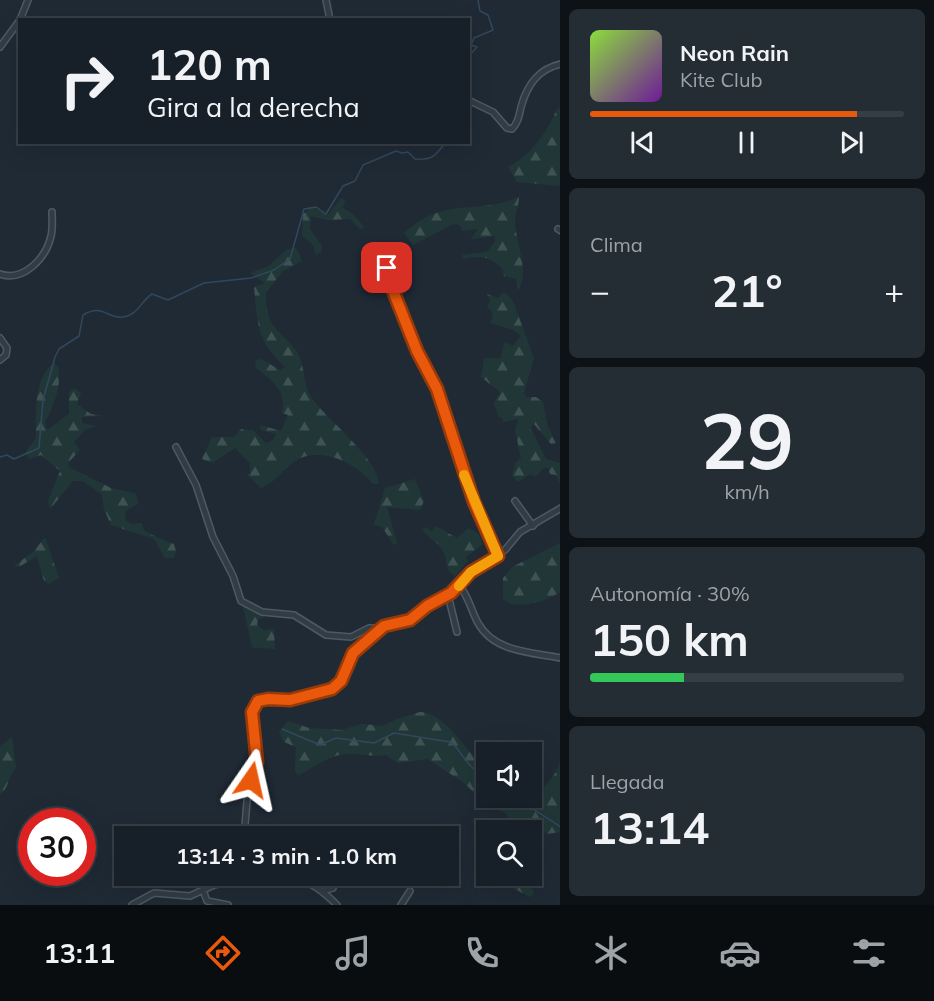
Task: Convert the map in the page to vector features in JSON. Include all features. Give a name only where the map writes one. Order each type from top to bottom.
[{"type":"street","points":[[21,18],[28,0]]},
{"type":"street","points":[[326,0],[330,18]]},
{"type":"street","points":[[0,47],[18,23]]},
{"type":"street","points":[[470,101],[488,109],[507,128],[512,129],[536,76],[546,68],[560,64]]},
{"type":"street","points":[[0,274],[19,275],[33,267],[51,236],[52,212]]},
{"type":"street","points":[[386,259],[390,283],[417,351],[437,389],[474,502],[498,556]]},
{"type":"street","points":[[0,338],[8,348],[6,355],[0,360]]},
{"type":"street","points":[[176,447],[196,485],[213,537],[233,576],[242,602],[262,612],[294,615],[326,635],[351,637],[369,628],[380,628]]},
{"type":"street","points":[[515,501],[533,526]]},
{"type":"street","points":[[245,826],[248,789],[257,762],[252,712],[256,704],[261,699],[290,700],[332,689],[341,681],[353,653],[380,628],[387,624],[410,620],[427,606],[448,595],[471,572],[498,556],[520,532],[560,509]]},
{"type":"street","points":[[459,585],[479,625],[490,640],[502,646],[560,658]]},
{"type":"street","points":[[448,595],[457,632]]},
{"type":"street","points":[[132,905],[154,893],[180,897],[212,886]]},
{"type":"street","points":[[315,886],[337,905]]},
{"type":"street","points":[[323,891],[333,886]]},
{"type":"street","points":[[203,890],[207,901],[228,905]]},
{"type":"street","points":[[401,905],[410,891]]},
{"type":"green space","points":[[560,108],[560,186],[517,182],[508,167],[531,150],[543,135],[557,109]]},
{"type":"green space","points":[[519,197],[515,224],[523,275],[518,289],[516,279],[504,276],[503,269],[494,261],[480,257],[463,259],[462,255],[487,252],[495,241],[495,236],[471,239],[478,229],[462,231],[460,225],[453,224],[413,245],[404,233],[419,221],[433,214],[488,205]]},
{"type":"green space","points":[[341,198],[345,200],[343,208],[354,215],[365,228],[360,229],[350,219],[328,220],[311,216],[310,229],[322,246],[321,252],[316,255],[313,245],[302,236],[303,214],[312,207],[328,215]]},
{"type":"green space","points":[[296,248],[302,261],[282,272],[266,293],[268,315],[275,328],[297,352],[311,397],[361,451],[376,474],[379,484],[373,484],[357,469],[336,458],[314,455],[294,462],[261,488],[247,475],[250,473],[250,463],[235,448],[212,463],[202,459],[212,437],[234,437],[241,429],[253,430],[266,443],[272,441],[276,434],[261,430],[260,425],[281,431],[288,415],[282,413],[280,392],[272,381],[255,367],[256,360],[261,359],[280,370],[285,367],[268,348],[260,331],[254,287],[265,283],[250,273],[269,266],[286,250]]},
{"type":"green space","points":[[502,293],[506,293],[513,301],[534,358],[524,393],[526,397],[536,397],[543,402],[548,427],[556,443],[551,444],[533,423],[531,429],[546,459],[560,463],[560,483],[556,475],[550,474],[548,468],[544,468],[535,477],[530,474],[518,482],[512,476],[515,463],[521,458],[515,430],[518,419],[503,422],[502,417],[499,418],[494,403],[500,392],[481,377],[484,358],[500,358],[505,342],[513,346],[521,336],[513,330],[490,323],[493,318],[491,310],[487,308],[490,300],[487,294],[498,298]]},
{"type":"green space","points":[[54,363],[58,366],[59,382],[45,423],[47,430],[69,414],[69,393],[74,388],[81,393],[77,404],[91,414],[105,416],[82,417],[82,423],[96,426],[85,430],[74,442],[80,450],[68,463],[69,467],[111,488],[135,493],[139,503],[126,511],[125,520],[131,524],[142,523],[144,531],[174,544],[176,551],[174,558],[165,558],[154,539],[111,525],[104,509],[102,495],[83,481],[73,481],[50,509],[48,501],[60,471],[41,455],[29,459],[25,453],[36,438],[39,387],[47,369]]},
{"type":"green space","points":[[415,479],[424,501],[420,510],[387,507],[397,543],[394,545],[382,527],[374,525],[385,488]]},
{"type":"green space","points":[[436,526],[457,538],[468,528],[478,533],[483,544],[466,557],[468,561],[455,576],[448,569],[442,549],[422,529],[427,527],[431,531]]},
{"type":"green space","points":[[45,537],[59,578],[49,584],[44,581],[37,556],[19,567],[14,566],[34,551]]},
{"type":"green space","points":[[560,543],[560,592],[548,599],[523,604],[508,603],[503,599],[503,578],[512,567]]},
{"type":"green space","points":[[243,606],[265,617],[258,619],[257,625],[264,630],[274,629],[275,649],[252,647]]},
{"type":"green space","points":[[420,712],[428,713],[444,723],[476,759],[476,794],[464,783],[428,759],[398,763],[386,755],[346,754],[329,759],[298,775],[295,771],[296,747],[284,742],[279,732],[288,721],[309,728],[341,730],[362,724],[383,726]]},
{"type":"green space","points":[[12,737],[16,768],[0,795],[0,746]]},
{"type":"green space","points":[[560,762],[560,832],[547,834],[542,831],[542,820],[510,820],[505,813],[493,808],[542,808],[542,790]]},
{"type":"green space","points":[[531,886],[534,894],[530,897],[511,887]]},
{"type":"waterway","points":[[470,55],[477,47],[471,45],[474,38],[493,30],[488,15],[480,11],[478,0]]},
{"type":"waterway","points":[[0,457],[7,455],[14,459],[39,448],[43,400],[55,357],[59,349],[79,336],[83,315],[100,311],[118,317],[128,316],[152,294],[168,300],[204,283],[251,278],[274,270],[290,259],[304,209],[316,207],[326,214],[343,186],[355,181],[363,165],[396,151],[408,152],[415,159],[430,158],[444,144]]},
{"type":"waterway","points":[[282,729],[320,745],[336,738],[374,743],[394,733],[450,742],[476,770]]},
{"type":"waterway","points":[[532,808],[560,826]]},
{"type":"slow traffic","points":[[459,586],[471,572],[498,556],[464,475]]},
{"type":"route","points":[[251,780],[257,762],[252,712],[258,701],[261,699],[290,700],[332,689],[341,681],[353,653],[367,643],[380,628],[387,624],[410,620],[427,606],[451,593],[471,572],[498,556],[474,502],[437,389],[417,351],[390,283],[387,268]]}]
